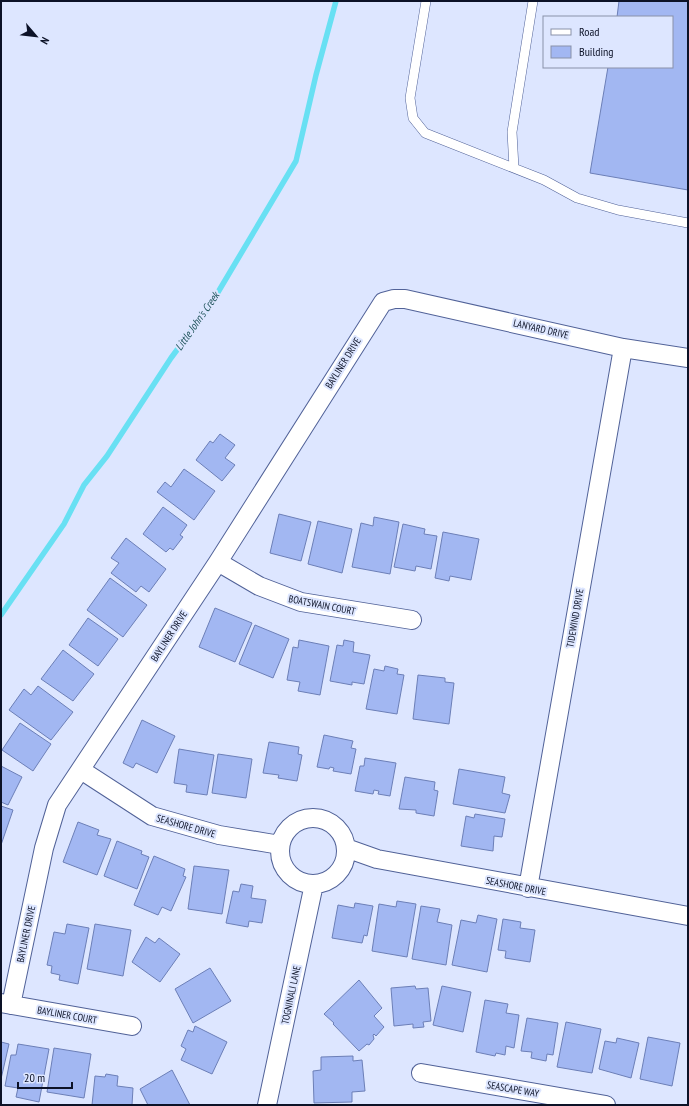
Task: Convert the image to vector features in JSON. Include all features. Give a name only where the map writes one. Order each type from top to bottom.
[{"type":"street","name":"LANYARD DRIVE","points":[[394,299],[405,299],[623,348],[688,358]]},
{"type":"street","name":"BAYLINER DRIVE","points":[[6,1004],[50,825],[57,805],[218,562],[376,311],[383,302],[394,299]]},
{"type":"street","name":"TIDEWIND DRIVE","points":[[528,888],[623,348]]},
{"type":"street","name":"BOATSWAIN COURT","points":[[218,562],[259,586],[301,602],[412,620]]},
{"type":"street","name":"SEASHORE DRIVE","points":[[81,770],[152,816],[219,835],[280,845]]},
{"type":"street","points":[[310,817],[325,820],[340,831],[346,848],[344,862],[331,879],[314,884],[301,882],[283,867],[280,845],[282,836],[296,822],[310,817]]},
{"type":"street","name":"SEASHORE DRIVE","points":[[346,848],[378,859],[528,888],[688,916]]},
{"type":"street","name":"TOGNINALI LANE","points":[[267,1105],[314,884]]},
{"type":"street","name":"BAYLINER COURT","points":[[6,1004],[132,1026]]},
{"type":"street","name":"SEASCAPE WAY","points":[[421,1073],[606,1105]]},
{"type":"lane","points":[[426,1],[410,98],[414,118],[425,133],[544,180],[577,198],[618,210],[688,223]]},
{"type":"lane","points":[[514,168],[512,132],[532,1]]},
{"type":"building","points":[[619,1],[688,1],[688,190],[590,173],[608,68],[673,68],[673,16],[617,16]]},
{"type":"building","points":[[220,434],[235,445],[225,458],[235,465],[222,481],[196,460],[210,441],[213,443]]},
{"type":"building","points":[[184,469],[215,491],[194,520],[157,492],[165,482],[171,487]]},
{"type":"building","points":[[163,507],[187,525],[180,535],[183,537],[173,550],[170,548],[166,552],[143,534]]},
{"type":"building","points":[[279,514],[311,522],[301,561],[270,553]]},
{"type":"building","points":[[374,517],[399,522],[390,574],[352,567],[361,523],[373,526]]},
{"type":"building","points":[[318,521],[352,529],[342,573],[308,564]]},
{"type":"building","points":[[403,524],[425,529],[424,534],[437,536],[431,569],[416,566],[415,571],[394,567]]},
{"type":"building","points":[[443,532],[479,539],[471,580],[450,576],[449,581],[435,578]]},
{"type":"building","points":[[126,538],[166,569],[149,592],[141,586],[136,592],[111,573],[119,563],[111,558]]},
{"type":"building","points":[[110,578],[147,605],[123,637],[87,610]]},
{"type":"building","points":[[215,608],[252,623],[235,662],[199,647]]},
{"type":"building","points":[[88,618],[118,639],[98,666],[69,645]]},
{"type":"building","points":[[255,625],[289,639],[273,678],[239,664]]},
{"type":"building","points":[[299,640],[329,646],[320,695],[298,691],[300,682],[287,680],[293,647],[298,648]]},
{"type":"building","points":[[344,640],[354,642],[353,652],[370,655],[364,684],[352,682],[352,685],[330,681],[337,645],[343,646]]},
{"type":"building","points":[[63,650],[94,674],[73,701],[41,679]]},
{"type":"building","points":[[385,666],[398,669],[397,674],[404,675],[397,714],[366,709],[374,669],[384,671]]},
{"type":"building","points":[[418,675],[445,678],[445,682],[454,683],[449,724],[413,719]]},
{"type":"building","points":[[38,686],[73,712],[51,740],[9,710],[24,689],[31,695]]},
{"type":"building","points":[[142,720],[175,736],[157,773],[136,763],[133,768],[123,763]]},
{"type":"building","points":[[20,723],[51,744],[33,771],[2,750]]},
{"type":"building","points":[[324,735],[353,741],[351,748],[356,749],[351,774],[333,771],[334,768],[330,767],[329,769],[317,767]]},
{"type":"building","points":[[269,742],[299,747],[298,754],[302,755],[297,781],[278,778],[279,775],[263,773]]},
{"type":"building","points":[[179,749],[214,755],[207,795],[186,792],[187,785],[174,783]]},
{"type":"building","points":[[218,754],[252,759],[246,798],[212,793]]},
{"type":"building","points":[[365,758],[396,763],[390,796],[378,794],[379,791],[374,790],[373,794],[355,791],[360,766],[364,766]]},
{"type":"building","points":[[1,766],[22,777],[8,805],[1,802]]},
{"type":"building","points":[[459,769],[505,777],[502,793],[510,795],[505,813],[453,804]]},
{"type":"building","points":[[405,777],[435,782],[434,790],[438,791],[434,816],[416,813],[416,810],[399,809]]},
{"type":"building","points":[[1,806],[13,810],[1,845]]},
{"type":"building","points":[[475,814],[505,819],[502,837],[494,836],[493,851],[461,846],[466,816],[474,818]]},
{"type":"building","points":[[78,822],[99,830],[97,835],[111,839],[97,875],[63,862]]},
{"type":"building","points":[[117,841],[142,851],[141,854],[149,857],[137,889],[104,876]]},
{"type":"building","points":[[154,856],[185,869],[183,876],[186,877],[171,911],[162,907],[158,915],[134,905]]},
{"type":"building","points":[[194,866],[229,870],[222,914],[188,909]]},
{"type":"building","points":[[241,884],[253,886],[251,898],[266,900],[262,923],[249,921],[248,927],[226,923],[233,891],[239,892]]},
{"type":"building","points":[[397,901],[416,904],[407,957],[372,951],[379,904],[396,907]]},
{"type":"building","points":[[355,903],[373,906],[367,936],[364,935],[362,943],[332,938],[338,905],[354,908]]},
{"type":"building","points":[[421,906],[440,909],[437,922],[452,925],[446,965],[412,959]]},
{"type":"building","points":[[478,915],[497,919],[487,972],[452,965],[461,920],[476,923]]},
{"type":"building","points":[[503,919],[521,922],[520,928],[535,930],[530,962],[505,958],[506,951],[498,950]]},
{"type":"building","points":[[67,924],[89,928],[78,984],[59,980],[60,975],[51,973],[52,966],[47,965],[54,932],[65,934]]},
{"type":"building","points":[[95,924],[131,930],[123,976],[87,969]]},
{"type":"building","points":[[146,937],[155,943],[159,938],[180,954],[160,982],[132,962]]},
{"type":"building","points":[[210,968],[231,1001],[193,1023],[175,989]]},
{"type":"building","points":[[359,980],[382,1008],[374,1016],[384,1027],[376,1036],[374,1034],[373,1035],[374,1039],[369,1045],[367,1044],[359,1051],[324,1014]]},
{"type":"building","points":[[415,986],[416,989],[428,988],[431,1021],[423,1022],[424,1027],[413,1028],[413,1024],[394,1026],[391,988]]},
{"type":"building","points":[[442,986],[471,992],[463,1032],[433,1025]]},
{"type":"building","points":[[485,1000],[508,1004],[506,1013],[519,1015],[514,1048],[506,1046],[505,1055],[496,1053],[495,1056],[476,1052]]},
{"type":"building","points":[[527,1018],[558,1023],[553,1055],[547,1054],[546,1061],[531,1058],[532,1052],[521,1051]]},
{"type":"building","points":[[566,1022],[601,1029],[592,1073],[557,1067]]},
{"type":"building","points":[[195,1026],[227,1042],[212,1074],[181,1060],[186,1049],[181,1046],[188,1030],[193,1032]]},
{"type":"building","points":[[648,1037],[680,1043],[672,1086],[640,1079]]},
{"type":"building","points":[[617,1038],[639,1043],[631,1078],[599,1069],[605,1041],[616,1043]]},
{"type":"building","points":[[1,1042],[9,1044],[1,1079]]},
{"type":"building","points":[[18,1044],[49,1049],[39,1102],[16,1097],[18,1088],[5,1086],[11,1055],[16,1055]]},
{"type":"building","points":[[54,1048],[91,1054],[84,1098],[47,1092]]},
{"type":"building","points":[[353,1056],[353,1061],[362,1060],[365,1091],[352,1092],[352,1102],[314,1103],[313,1071],[321,1070],[321,1057]]},
{"type":"building","points":[[172,1070],[190,1105],[148,1105],[140,1089]]},
{"type":"building","points":[[106,1074],[118,1076],[117,1086],[133,1088],[132,1105],[92,1105],[95,1076],[105,1077]]},
{"type":"waterway","name":"Little John's Creek","points":[[1,615],[64,524],[84,485],[107,456],[171,358],[211,304],[296,161],[316,75],[336,1]]}]
